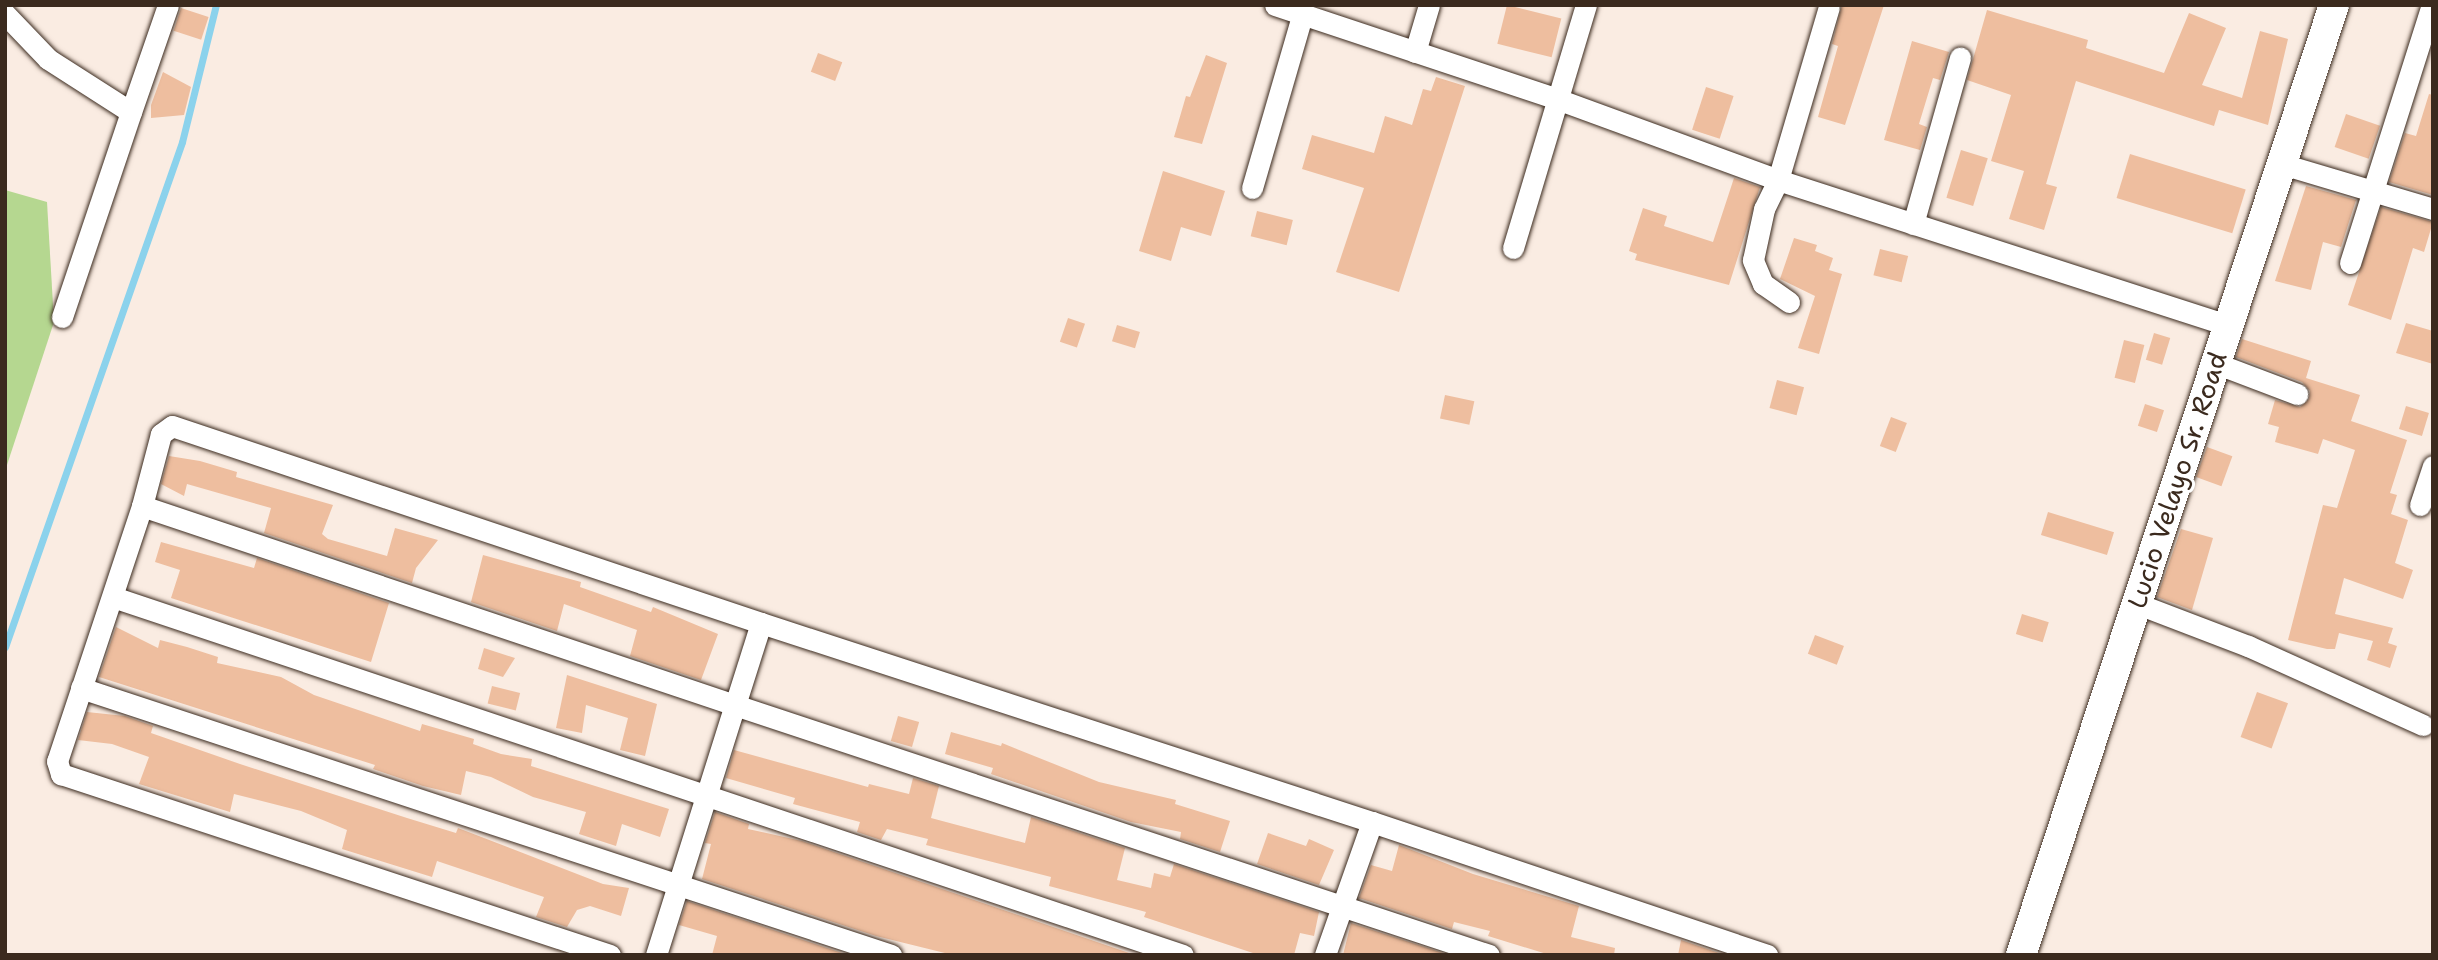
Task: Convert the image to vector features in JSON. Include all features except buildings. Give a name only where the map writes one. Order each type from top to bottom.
[{"type":"main road","name":"Lucio Velayo Sr. Road","points":[[2021,955],[2334,5]]},
{"type":"street","points":[[62,317],[167,5]]},
{"type":"street","points":[[1275,5],[1557,99],[1778,180],[2227,326]]},
{"type":"street","points":[[1415,52],[1429,5]]},
{"type":"street","points":[[1513,248],[1586,5]]},
{"type":"street","points":[[2350,263],[2432,5]]},
{"type":"street","points":[[1788,302],[1763,285],[1753,260],[1764,209],[1778,180],[1829,7]]},
{"type":"street","points":[[1252,188],[1303,13]]},
{"type":"street","points":[[5,14],[48,59],[131,112]]},
{"type":"street","points":[[1913,224],[1960,58]]},
{"type":"street","points":[[2282,164],[2433,209]]},
{"type":"street","points":[[2215,363],[2297,394]]},
{"type":"street","points":[[610,955],[67,777],[57,767],[142,506],[161,434],[173,426],[1766,955]]},
{"type":"street","points":[[2420,505],[2433,466]]},
{"type":"street","points":[[142,506],[1489,955]]},
{"type":"street","points":[[113,597],[706,795],[1151,950],[1183,955]]},
{"type":"street","points":[[2138,604],[2248,646],[2423,725]]},
{"type":"street","points":[[656,955],[761,623]]},
{"type":"street","points":[[81,688],[891,955]]},
{"type":"street","points":[[1325,955],[1371,822]]},
{"type":"green space","points":[[5,190],[47,202],[54,322],[5,471]]},
{"type":"waterway","points":[[5,647],[182,142],[216,5]]}]
